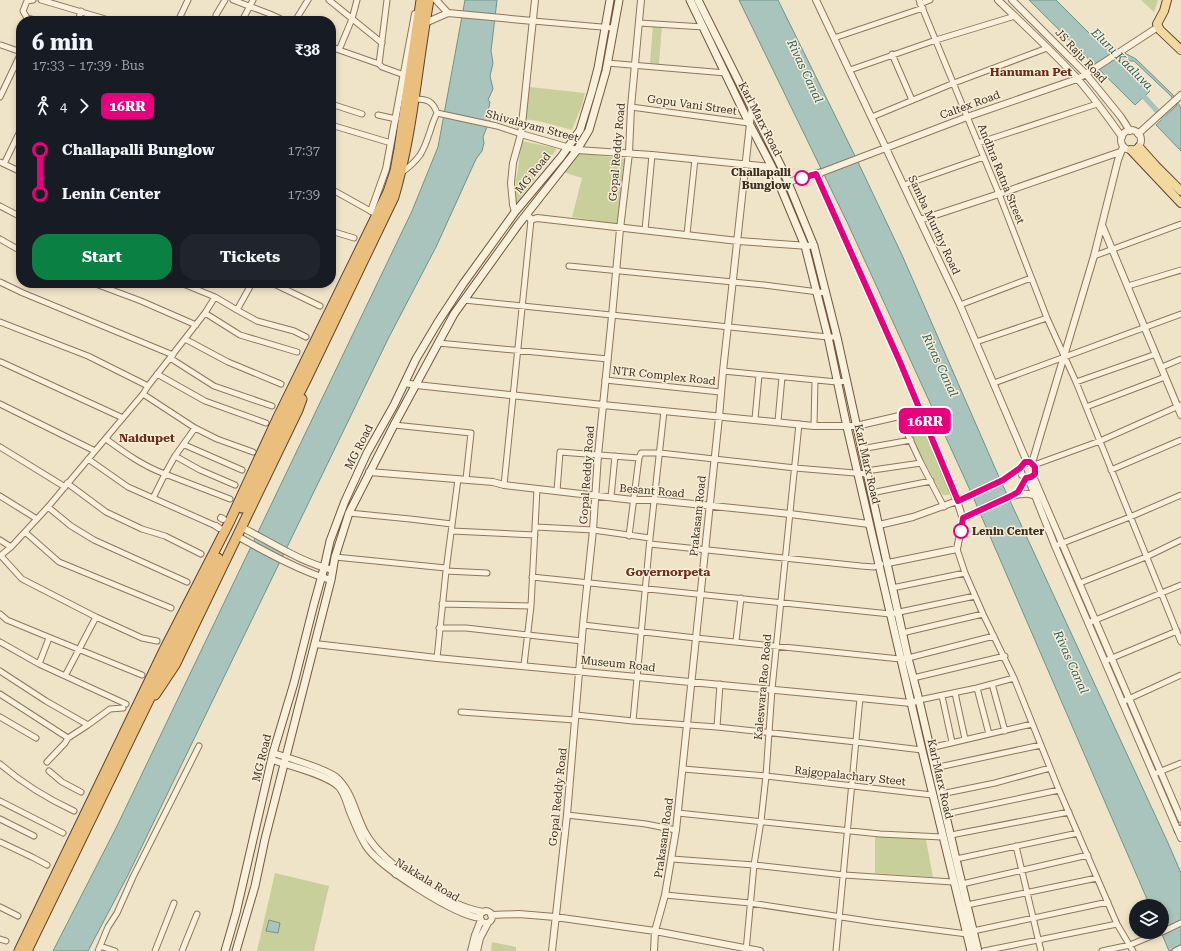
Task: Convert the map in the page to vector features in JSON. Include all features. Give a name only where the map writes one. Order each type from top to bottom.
[{"type":"highway","points":[[27,951],[37,921],[164,648],[229,523],[278,417],[388,192],[400,149],[421,0]]},
{"type":"highway","points":[[19,951],[37,921],[91,820],[307,378],[377,215],[394,197],[408,142],[429,0]]},
{"type":"highway","points":[[141,716],[175,665],[242,533],[298,410],[307,378]]},
{"type":"main road","name":"MG Road","points":[[225,951],[236,913],[253,835],[273,756],[294,683],[330,541],[345,501],[367,453],[405,383],[416,359],[438,322],[516,212],[568,148],[580,130],[598,68],[610,0]]},
{"type":"main road","name":"MG Road","points":[[236,951],[255,886],[265,839],[331,580],[335,557],[350,514],[369,472],[454,314],[529,217],[577,150],[589,130],[608,64],[619,0]]},
{"type":"main road","name":"Karl Marx Road","points":[[690,0],[749,123],[772,167],[806,246],[818,291],[847,427],[890,614],[904,658],[913,678],[946,814],[967,905],[971,951]]},
{"type":"main road","name":"Karl Marx Road","points":[[698,0],[711,28],[752,105],[788,182],[814,246],[837,336],[866,473],[888,562],[902,633],[904,658],[911,703],[932,795],[953,882],[978,951]]},
{"type":"main road","points":[[1167,0],[1156,24],[1181,50]]},
{"type":"main road","points":[[1135,148],[1181,191]]},
{"type":"main road","points":[[1135,148],[1181,202]]},
{"type":"main road","name":"Caltex Road","points":[[780,185],[788,182]]},
{"type":"street","points":[[26,16],[23,11],[27,1],[33,0]]},
{"type":"street","points":[[41,0],[96,16]]},
{"type":"street","points":[[180,16],[188,0]]},
{"type":"street","points":[[216,15],[225,0]]},
{"type":"street","points":[[233,0],[274,16]]},
{"type":"street","points":[[245,16],[253,0]]},
{"type":"street","points":[[330,0],[382,43]]},
{"type":"street","points":[[339,50],[352,19],[357,0]]},
{"type":"street","points":[[379,64],[387,0]]},
{"type":"street","points":[[336,192],[377,215],[417,0]]},
{"type":"street","points":[[436,0],[448,13]]},
{"type":"street","points":[[516,212],[513,205],[511,183],[521,134],[535,0]]},
{"type":"street","name":"Gopal Reddy Road","points":[[552,951],[567,815],[605,380],[629,153],[631,107],[641,0]]},
{"type":"street","name":"Samba Murthy Road","points":[[816,0],[960,305],[1031,463]]},
{"type":"street","points":[[834,38],[930,0]]},
{"type":"street","name":"JS Raju Road","points":[[998,0],[1048,48],[1077,79],[1122,137]]},
{"type":"street","name":"JS Raju Road","points":[[1012,0],[1086,74],[1122,117],[1130,131]]},
{"type":"street","points":[[297,16],[304,1]]},
{"type":"street","name":"Andhra Ratna Street","points":[[921,4],[999,194],[1047,318],[1076,382],[1181,642]]},
{"type":"street","points":[[80,16],[81,11]]},
{"type":"street","points":[[425,23],[448,13],[510,20],[613,28]]},
{"type":"street","points":[[850,70],[892,54],[1014,16]]},
{"type":"street","points":[[639,23],[711,28]]},
{"type":"street","name":"Caltex Road","points":[[788,182],[818,173],[967,117],[1077,79],[1158,27]]},
{"type":"street","points":[[1,45],[16,51]]},
{"type":"street","points":[[336,48],[404,75]]},
{"type":"street","points":[[872,117],[954,83],[1048,48]]},
{"type":"street","points":[[892,54],[912,100]]},
{"type":"street","points":[[0,97],[16,63]]},
{"type":"street","points":[[608,64],[636,65],[735,74]]},
{"type":"street","points":[[1138,134],[1180,96]]},
{"type":"street","points":[[401,174],[420,155],[432,123],[440,114],[430,102],[425,99],[415,99]]},
{"type":"street","points":[[978,143],[1097,104]]},
{"type":"street","name":"Prakasam Road","points":[[654,951],[655,931],[665,895],[672,859],[678,813],[719,417],[720,392],[738,241],[744,164],[752,105]]},
{"type":"street","points":[[336,106],[362,114]]},
{"type":"street","name":"Gopu Vani Street","points":[[631,107],[749,123]]},
{"type":"street","name":"Shivalayam Street","points":[[440,114],[497,126],[577,150],[652,155],[772,167]]},
{"type":"street","points":[[378,115],[396,119]]},
{"type":"street","points":[[336,126],[391,143]]},
{"type":"street","points":[[920,220],[999,194],[1122,149],[1127,150],[1135,148],[1141,142],[1141,138],[1134,131],[1125,133],[1122,137],[1122,149],[1094,256],[1065,356],[1031,463]]},
{"type":"street","points":[[16,138],[2,163],[16,170]]},
{"type":"street","points":[[645,230],[652,155]]},
{"type":"street","points":[[904,186],[984,157]]},
{"type":"street","points":[[687,234],[695,159]]},
{"type":"street","points":[[818,173],[921,410],[958,501],[963,518],[957,549],[965,573],[983,614],[1005,656],[1040,745],[1117,924],[1133,951]]},
{"type":"street","points":[[0,206],[16,214]]},
{"type":"street","points":[[504,485],[518,349],[529,217],[620,229],[687,234],[738,241],[814,246]]},
{"type":"street","points":[[1094,256],[1181,224]]},
{"type":"street","points":[[1102,225],[1179,406],[1181,415]]},
{"type":"street","points":[[336,233],[354,238]]},
{"type":"street","points":[[0,239],[16,248]]},
{"type":"street","points":[[569,266],[826,293]]},
{"type":"street","points":[[1128,286],[1181,270]]},
{"type":"street","points":[[960,305],[1031,278]]},
{"type":"street","points":[[0,282],[22,293],[172,356],[214,386],[272,406]]},
{"type":"street","points":[[106,288],[141,301],[196,325]]},
{"type":"street","points":[[193,288],[215,297],[257,322],[294,331],[306,337]]},
{"type":"street","points":[[237,310],[249,288]]},
{"type":"street","points":[[282,288],[320,306]]},
{"type":"street","points":[[157,641],[142,638],[96,617],[22,579],[1,556],[37,519],[106,439],[196,325],[215,297]]},
{"type":"street","points":[[464,300],[728,328],[828,337],[837,336]]},
{"type":"street","points":[[205,313],[240,335],[297,352]]},
{"type":"street","points":[[994,383],[1181,314]]},
{"type":"street","points":[[976,342],[1047,318]]},
{"type":"street","points":[[0,322],[88,356],[148,386]]},
{"type":"street","points":[[185,339],[228,362],[281,384]]},
{"type":"street","points":[[438,343],[518,349],[608,359]]},
{"type":"street","points":[[1076,382],[1156,354]]},
{"type":"street","points":[[1162,367],[1181,359]]},
{"type":"street","points":[[1,362],[123,418]]},
{"type":"street","points":[[723,371],[837,382],[847,380]]},
{"type":"street","points":[[157,374],[206,401],[266,423]]},
{"type":"street","points":[[755,419],[759,375]]},
{"type":"street","points":[[1086,407],[1165,376]]},
{"type":"street","points":[[778,421],[782,377]]},
{"type":"street","name":"NTR Complex Road","points":[[605,380],[720,392]]},
{"type":"street","points":[[814,426],[815,380]]},
{"type":"street","points":[[405,383],[513,396],[719,417],[778,421],[814,426],[856,426],[921,410]]},
{"type":"street","points":[[143,394],[196,428],[218,439],[253,452]]},
{"type":"street","points":[[0,404],[95,451]]},
{"type":"street","points":[[878,525],[913,517],[958,501],[1003,480],[1020,468],[1023,464],[1031,463],[1100,441],[1179,406]]},
{"type":"street","points":[[633,721],[664,411]]},
{"type":"street","points":[[899,416],[944,506]]},
{"type":"street","name":"Kaleswara Rao Road","points":[[746,950],[754,865],[766,776],[772,689],[799,424]]},
{"type":"street","points":[[394,425],[471,433],[466,480]]},
{"type":"street","points":[[154,498],[175,456],[196,428]]},
{"type":"street","points":[[106,439],[150,468],[230,499]]},
{"type":"street","points":[[861,449],[911,440]]},
{"type":"street","points":[[1111,470],[1181,440]]},
{"type":"street","points":[[184,444],[211,458],[242,470]]},
{"type":"street","points":[[0,447],[66,485],[106,512],[142,529],[165,536],[201,554]]},
{"type":"street","points":[[557,490],[560,452],[639,458]]},
{"type":"street","points":[[629,536],[639,458],[641,453],[660,453],[714,460],[858,474],[921,462]]},
{"type":"street","points":[[175,456],[200,470],[235,485]]},
{"type":"street","points":[[611,497],[615,456]]},
{"type":"street","points":[[88,459],[128,487],[218,527]]},
{"type":"street","points":[[963,518],[1018,492],[1036,469],[1031,463]]},
{"type":"street","points":[[1020,468],[1022,475],[1029,477],[1062,543],[1181,819]]},
{"type":"street","name":"Besant Road","points":[[369,472],[493,482],[504,485],[633,500],[655,500],[869,524]]},
{"type":"street","points":[[1029,477],[1055,546],[1179,830],[1181,838]]},
{"type":"street","points":[[437,658],[439,628],[458,479]]},
{"type":"street","points":[[871,493],[931,481]]},
{"type":"street","points":[[524,665],[531,606],[538,489]]},
{"type":"street","points":[[1011,496],[1023,494],[1036,496]]},
{"type":"street","points":[[1055,546],[1130,517],[1181,495]]},
{"type":"street","points":[[0,496],[37,519]]},
{"type":"street","points":[[48,506],[71,526],[94,540],[187,582]]},
{"type":"street","points":[[350,514],[452,524]]},
{"type":"street","points":[[536,526],[593,530],[705,550],[874,567],[888,562],[957,549]]},
{"type":"street","points":[[452,531],[535,535]]},
{"type":"street","points":[[25,532],[60,562],[171,608]]},
{"type":"street","points":[[242,533],[324,568],[333,570]]},
{"type":"street","points":[[242,533],[290,563],[331,580]]},
{"type":"street","points":[[0,540],[11,547]]},
{"type":"street","points":[[1080,583],[1146,557],[1181,540]]},
{"type":"street","points":[[335,557],[487,573]]},
{"type":"street","points":[[892,588],[965,573]]},
{"type":"street","points":[[532,577],[890,614],[975,596]]},
{"type":"street","points":[[1088,623],[1181,585]]},
{"type":"street","points":[[736,641],[741,598]]},
{"type":"street","points":[[442,604],[531,606]]},
{"type":"street","points":[[0,614],[7,620],[142,676]]},
{"type":"street","points":[[902,633],[983,614]]},
{"type":"street","points":[[65,676],[96,617]]},
{"type":"street","points":[[583,625],[696,638],[904,658],[994,636]]},
{"type":"street","points":[[439,628],[466,628],[582,642]]},
{"type":"street","points":[[1105,660],[1177,631]]},
{"type":"street","points":[[38,664],[49,638]]},
{"type":"street","points":[[0,642],[38,664],[125,706],[110,709],[68,738],[65,744],[47,762]]},
{"type":"street","name":"Museum Road","points":[[315,644],[437,658],[580,670],[911,703],[919,700]]},
{"type":"street","points":[[913,678],[1005,656]]},
{"type":"street","points":[[0,671],[46,701],[88,725]]},
{"type":"street","points":[[1122,702],[1181,676]]},
{"type":"street","points":[[919,700],[977,688],[1014,678]]},
{"type":"street","points":[[717,727],[720,684]]},
{"type":"street","points":[[992,684],[1005,731]]},
{"type":"street","points":[[977,688],[989,734]]},
{"type":"street","points":[[955,693],[965,739]]},
{"type":"street","points":[[0,694],[68,738]]},
{"type":"street","points":[[942,696],[952,742]]},
{"type":"street","points":[[836,951],[860,698]]},
{"type":"street","points":[[461,712],[688,724],[922,750]]},
{"type":"street","points":[[0,717],[36,738]]},
{"type":"street","points":[[930,748],[1032,724]]},
{"type":"street","points":[[934,768],[1040,745]]},
{"type":"street","points":[[115,951],[99,948],[108,927],[118,913],[133,877],[199,746]]},
{"type":"street","name":"Nakkala Road","points":[[273,756],[324,771],[337,779],[350,796],[366,833],[374,846],[398,872],[449,906],[471,916],[481,917]]},
{"type":"street","points":[[0,764],[14,776],[44,796],[74,811]]},
{"type":"street","points":[[1154,774],[1181,764]]},
{"type":"street","points":[[940,794],[995,783],[1050,768]]},
{"type":"street","name":"Rajgopalachary Steet","points":[[683,769],[766,776],[932,795]]},
{"type":"street","points":[[49,772],[62,782],[81,792]]},
{"type":"street","points":[[946,814],[1059,790]]},
{"type":"street","points":[[0,801],[63,833]]},
{"type":"street","points":[[950,836],[1069,812]]},
{"type":"street","points":[[678,813],[880,834],[942,837]]},
{"type":"street","points":[[567,815],[646,824],[676,830]]},
{"type":"street","points":[[0,819],[34,836]]},
{"type":"street","points":[[956,859],[1078,833]]},
{"type":"street","points":[[0,842],[47,865]]},
{"type":"street","points":[[1016,846],[1041,951]]},
{"type":"street","points":[[962,884],[1088,855]]},
{"type":"street","points":[[672,859],[754,865],[844,875],[953,882]]},
{"type":"street","points":[[967,905],[1097,878]]},
{"type":"street","points":[[665,895],[750,903],[839,917],[970,932],[1108,902]]},
{"type":"street","points":[[155,951],[174,903]]},
{"type":"street","points":[[0,907],[18,916]]},
{"type":"street","points":[[471,951],[481,917],[488,912],[491,915],[519,914],[555,917],[655,931],[746,950],[760,951]]},
{"type":"street","points":[[182,951],[198,914]]},
{"type":"street","points":[[477,951],[480,938],[488,922],[491,920],[491,915]]},
{"type":"street","points":[[481,917],[484,923],[488,922]]},
{"type":"street","points":[[1169,929],[1181,923]]},
{"type":"street","points":[[984,951],[1117,924]]},
{"type":"street","points":[[0,939],[6,941]]},
{"type":"street","points":[[1102,951],[1130,945],[1145,939]]},
{"type":"street","points":[[1175,951],[1181,948]]},
{"type":"green space","points":[[1141,0],[1158,0],[1154,12]]},
{"type":"green space","points":[[653,25],[662,26],[659,64],[650,63]]},
{"type":"green space","points":[[530,87],[585,93],[572,130],[524,119]]},
{"type":"green space","points":[[522,141],[556,148],[556,150],[516,204],[516,181]]},
{"type":"green space","points":[[578,153],[625,159],[617,224],[572,217],[582,178],[563,172]]},
{"type":"green space","points":[[920,412],[951,489],[948,495],[943,495],[940,491],[902,419]]},
{"type":"green space","points":[[875,834],[926,840],[933,877],[875,873]]},
{"type":"green space","points":[[275,873],[329,886],[314,951],[257,951]]},
{"type":"green space","points":[[492,942],[516,947],[516,951],[491,951]]},
{"type":"water","points":[[465,0],[497,0],[491,51],[493,63],[490,76],[493,89],[488,100],[490,102],[488,111],[491,117],[483,137],[484,143],[482,151],[476,159],[436,247],[388,339],[128,875],[88,951],[53,951],[117,826],[412,211],[438,147]]},
{"type":"water","name":"Rivas Canal","points":[[739,0],[778,0],[902,255],[999,477],[1181,873],[1181,951],[1169,951],[1164,939],[1169,939],[1169,899],[1147,899],[970,490],[848,224]]},
{"type":"water","points":[[1029,0],[1056,0],[1092,36],[1136,59],[1173,95],[1181,108],[1181,151],[1156,125],[1177,105],[1171,96],[1134,61],[1127,61],[1123,65],[1150,91],[1135,105]]},
{"type":"water","points":[[269,920],[280,923],[278,933],[266,931]]},
{"type":"waterway","name":"Eluru Kaaluva","points":[[1139,91],[1168,123]]},
{"type":"bus line","name":"16RR","points":[[802,178],[816,174],[921,410],[958,501],[1012,475],[1025,462],[1032,463],[1036,469],[1033,476],[1026,478],[1018,492],[963,518],[961,531]]},
{"type":"place","name":"Challapalli Bunglow","points":[[802,178]]},
{"type":"place","name":"Lenin Center","points":[[961,531]]},
{"type":"district","name":"Hanuman Pet","points":[[1031,72]]},
{"type":"district","name":"Naidupet","points":[[147,438]]},
{"type":"district","name":"Governorpeta","points":[[668,572]]}]
